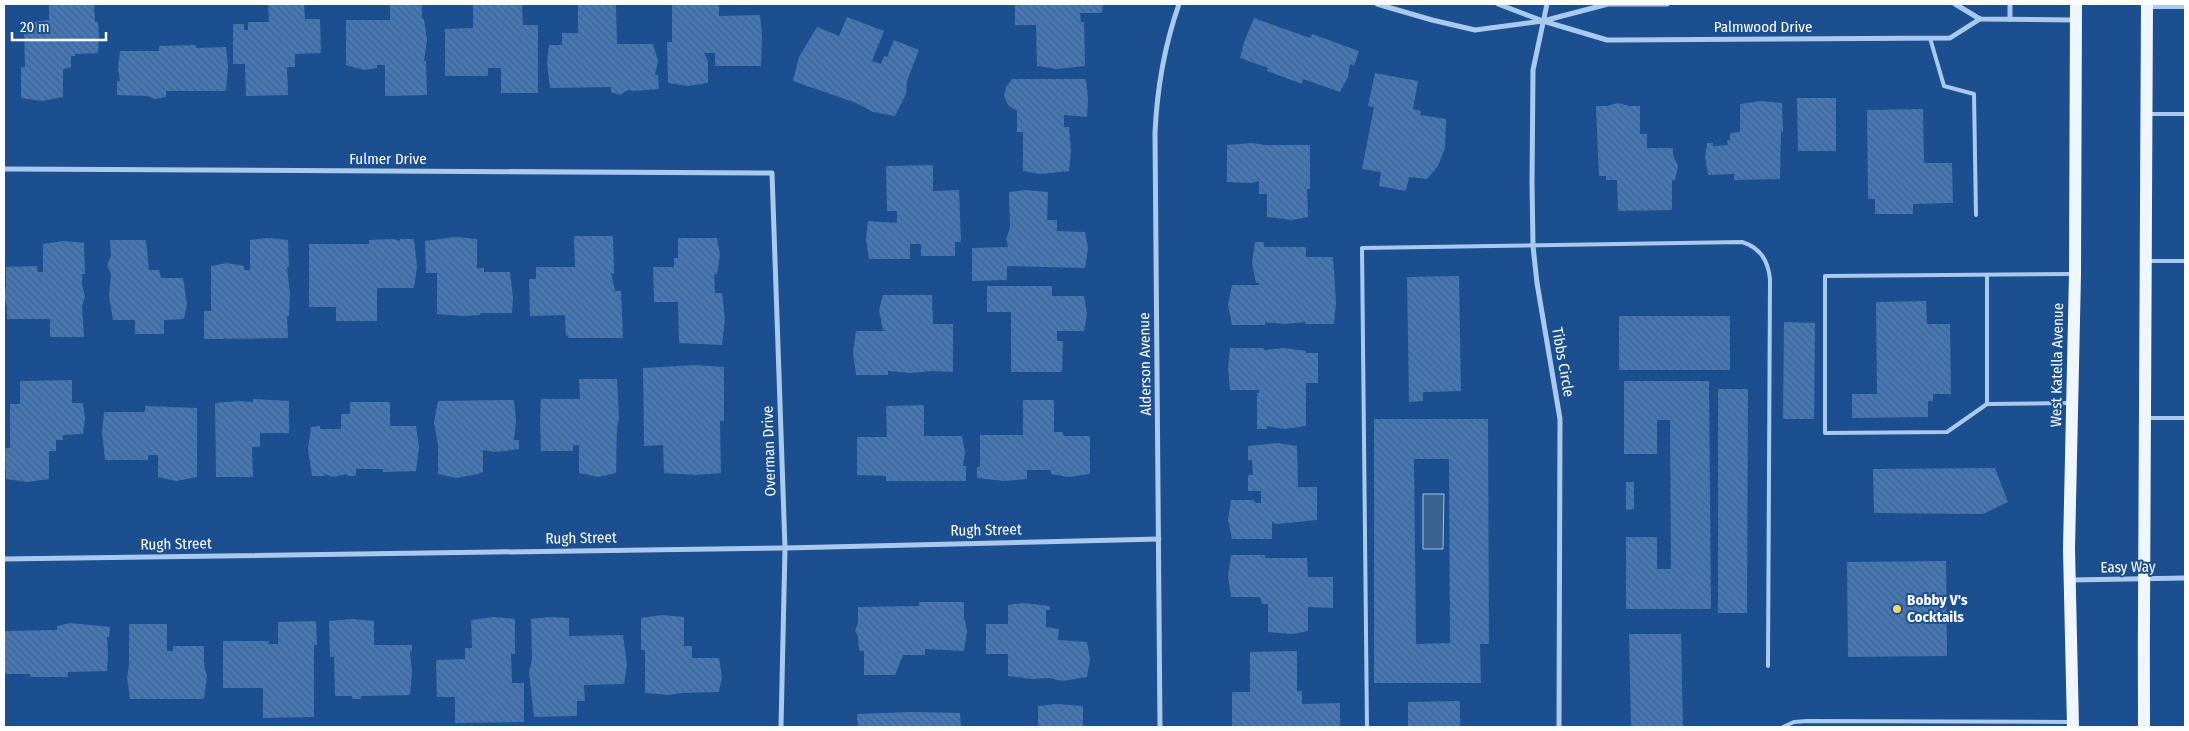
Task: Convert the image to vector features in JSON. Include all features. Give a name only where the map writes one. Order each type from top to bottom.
[{"type":"main road","name":"West Katella Avenue","points":[[2073,724],[2070,580],[2075,274],[2076,4]]},
{"type":"main road","points":[[2144,727],[2147,5]]},
{"type":"street","name":"Alderson Avenue","points":[[1160,727],[1155,133],[1157,94],[1163,58],[1179,4]]},
{"type":"street","name":"Palmwood Drive","points":[[1377,4],[1475,30],[1543,21],[1608,4],[1667,4]]},
{"type":"street","name":"Palmwood Drive","points":[[1498,4],[1543,21],[1607,40],[1950,38],[1980,19]]},
{"type":"street","name":"Tibbs Circle","points":[[1547,4],[1533,70],[1534,246],[1542,319],[1560,419],[1559,727]]},
{"type":"street","points":[[1955,4],[1980,19],[2076,20]]},
{"type":"street","points":[[2010,4],[2010,19]]},
{"type":"street","name":"Fulmer Drive","points":[[4,169],[772,174]]},
{"type":"street","name":"Overman Drive","points":[[772,174],[785,548],[781,727]]},
{"type":"street","name":"Rugh Street","points":[[4,558],[785,548],[1159,538]]},
{"type":"street","name":"Easy Way","points":[[2070,580],[2185,578]]},
{"type":"lane","points":[[2147,5],[2185,7]]},
{"type":"lane","points":[[1930,38],[1944,86],[1974,94],[1976,215]]},
{"type":"lane","points":[[2147,114],[2185,114]]},
{"type":"lane","points":[[1367,727],[1362,248],[1742,242],[1751,245],[1759,251],[1765,259],[1770,280],[1768,666]]},
{"type":"lane","points":[[2146,261],[2185,261]]},
{"type":"lane","points":[[2073,403],[1988,404],[1947,432],[1825,432],[1825,276],[2075,274]]},
{"type":"lane","points":[[1987,276],[1988,404]]},
{"type":"lane","points":[[2144,418],[2185,418]]},
{"type":"lane","points":[[1783,727],[1794,722],[1807,721],[2073,724]]},
{"type":"water","points":[[1423,494],[1444,494],[1443,549],[1423,549]]},
{"type":"building","points":[[49,4],[94,4],[95,22],[98,22],[98,53],[75,54],[75,56],[71,56],[71,67],[63,69],[63,97],[42,101],[21,98],[21,67],[25,67],[24,23],[49,20]]},
{"type":"building","points":[[268,4],[304,4],[305,19],[320,19],[321,53],[295,54],[295,67],[287,67],[288,95],[246,96],[245,64],[233,64],[233,24],[244,24],[244,30],[248,30],[248,22],[269,22]]},
{"type":"building","points":[[390,4],[422,4],[422,19],[424,19],[427,40],[424,61],[426,61],[427,95],[385,96],[385,65],[377,65],[377,68],[364,70],[346,65],[346,20],[390,20]]},
{"type":"building","points":[[473,4],[522,4],[523,25],[538,25],[538,93],[501,93],[501,68],[488,68],[488,76],[445,76],[445,29],[473,28]]},
{"type":"building","points":[[578,4],[616,4],[617,44],[653,44],[658,61],[655,75],[658,75],[659,89],[628,90],[620,95],[611,92],[611,87],[550,88],[547,62],[549,45],[562,45],[562,33],[578,33]]},
{"type":"building","points":[[672,4],[719,4],[719,16],[760,15],[762,34],[761,66],[715,66],[715,53],[704,53],[708,61],[708,83],[688,86],[668,83],[667,42],[672,42]]},
{"type":"building","points":[[1015,4],[1103,4],[1102,13],[1080,13],[1081,22],[1084,22],[1085,66],[1057,69],[1037,66],[1036,25],[1015,25]]},
{"type":"building","points":[[847,17],[884,31],[872,61],[881,64],[884,56],[887,57],[894,40],[919,50],[907,81],[906,94],[895,116],[873,112],[856,103],[793,81],[799,57],[817,27],[839,36]]},
{"type":"building","points":[[1254,18],[1310,38],[1312,34],[1359,51],[1354,66],[1350,64],[1348,77],[1340,92],[1303,79],[1302,84],[1267,71],[1268,68],[1240,58],[1244,42]]},
{"type":"building","points":[[196,45],[196,48],[226,47],[228,66],[226,91],[166,91],[166,97],[155,99],[148,96],[117,95],[117,81],[120,81],[118,68],[120,51],[159,51],[159,46]]},
{"type":"building","points":[[1375,73],[1418,81],[1413,109],[1421,111],[1420,115],[1446,119],[1445,148],[1438,166],[1427,179],[1409,177],[1406,191],[1379,186],[1381,172],[1362,169],[1374,107],[1368,106]]},
{"type":"building","points":[[1012,79],[1086,79],[1087,117],[1064,115],[1064,127],[1069,127],[1071,150],[1069,171],[1041,174],[1023,171],[1023,132],[1017,132],[1017,111],[1008,105],[1004,96],[1006,87]]},
{"type":"building","points":[[1797,98],[1836,98],[1836,151],[1798,151]]},
{"type":"building","points":[[1760,101],[1782,103],[1783,132],[1781,132],[1780,179],[1734,180],[1734,174],[1708,175],[1705,157],[1707,143],[1713,143],[1713,146],[1728,145],[1727,140],[1730,140],[1730,133],[1740,132],[1740,104]]},
{"type":"building","points":[[1618,103],[1640,106],[1640,134],[1647,134],[1647,148],[1673,148],[1673,155],[1678,166],[1675,180],[1672,180],[1672,210],[1618,211],[1617,180],[1606,180],[1606,176],[1599,176],[1596,106]]},
{"type":"building","points":[[1923,109],[1924,163],[1952,163],[1953,203],[1913,204],[1913,214],[1875,214],[1875,199],[1868,199],[1867,110]]},
{"type":"building","points":[[1252,143],[1265,145],[1310,145],[1310,189],[1307,189],[1308,217],[1292,220],[1267,217],[1267,194],[1259,194],[1259,181],[1252,183],[1227,182],[1227,145]]},
{"type":"building","points":[[933,165],[933,191],[959,190],[961,242],[955,242],[955,256],[921,256],[921,244],[910,244],[910,259],[869,259],[866,239],[868,221],[897,223],[897,211],[887,211],[886,166]]},
{"type":"building","points":[[1025,190],[1048,192],[1047,220],[1057,220],[1057,231],[1085,232],[1088,248],[1085,268],[1007,266],[1007,280],[972,281],[972,248],[1008,247],[1006,239],[1010,228],[1009,192]]},
{"type":"building","points":[[574,236],[613,236],[614,274],[611,273],[615,291],[621,291],[623,338],[568,338],[568,335],[566,336],[565,315],[530,316],[529,279],[536,279],[536,267],[575,267]]},
{"type":"building","points":[[455,237],[477,239],[477,268],[484,268],[484,272],[510,272],[513,298],[512,313],[480,313],[480,315],[463,316],[437,314],[437,273],[426,273],[425,241]]},
{"type":"building","points":[[269,238],[288,240],[289,267],[287,267],[290,294],[289,316],[287,316],[288,338],[204,339],[204,311],[211,311],[211,266],[227,263],[244,266],[244,270],[250,270],[250,240]]},
{"type":"building","points":[[678,238],[717,238],[720,254],[717,274],[714,274],[715,293],[722,293],[725,319],[722,345],[679,343],[678,302],[654,302],[653,267],[674,267],[674,258],[678,258]]},
{"type":"building","points":[[393,239],[400,241],[400,239],[414,239],[417,267],[414,288],[377,288],[377,321],[336,321],[336,307],[309,307],[309,244],[369,244],[369,240]]},
{"type":"building","points":[[110,240],[146,240],[149,270],[159,270],[161,278],[183,278],[187,304],[184,319],[164,320],[164,334],[135,334],[135,320],[113,320],[109,296],[111,274],[107,265],[111,256]]},
{"type":"building","points":[[64,241],[84,243],[85,274],[82,274],[82,285],[85,296],[82,307],[84,337],[50,337],[50,319],[7,319],[7,307],[4,296],[6,267],[37,266],[38,272],[43,272],[43,244]]},
{"type":"building","points":[[1255,242],[1264,242],[1264,247],[1306,247],[1306,257],[1333,257],[1336,302],[1334,324],[1265,322],[1265,325],[1232,325],[1228,305],[1232,285],[1259,285],[1259,283],[1256,283],[1252,263]]},
{"type":"building","points":[[1459,276],[1461,391],[1423,392],[1423,401],[1409,402],[1407,277]]},
{"type":"building","points":[[987,286],[1052,286],[1052,296],[1084,296],[1087,314],[1084,331],[1057,331],[1057,341],[1063,341],[1062,372],[1011,372],[1011,312],[987,312]]},
{"type":"building","points":[[883,295],[932,295],[933,324],[953,324],[953,372],[911,373],[888,371],[888,375],[856,375],[853,352],[856,331],[886,331],[883,330],[879,310]]},
{"type":"building","points":[[1926,301],[1927,324],[1950,324],[1951,394],[1933,394],[1933,401],[1928,401],[1928,417],[1852,418],[1852,394],[1877,394],[1876,302]]},
{"type":"building","points":[[1619,316],[1730,316],[1730,370],[1619,370]]},
{"type":"building","points":[[1784,322],[1815,323],[1814,419],[1783,419]]},
{"type":"building","points":[[1230,348],[1264,348],[1264,350],[1284,348],[1306,351],[1306,353],[1318,353],[1318,383],[1306,383],[1306,426],[1284,429],[1267,426],[1267,429],[1257,429],[1257,393],[1259,393],[1259,390],[1230,390],[1228,369]]},
{"type":"building","points":[[695,365],[724,367],[724,421],[720,421],[721,473],[696,475],[664,473],[663,445],[644,446],[643,368]]},
{"type":"building","points":[[579,379],[617,379],[619,420],[617,427],[616,473],[598,477],[579,473],[579,445],[573,445],[573,451],[541,451],[541,399],[580,399]]},
{"type":"building","points":[[72,380],[72,403],[83,403],[85,419],[83,434],[63,435],[63,440],[56,440],[56,451],[49,451],[49,479],[27,482],[6,479],[5,448],[10,448],[10,404],[20,404],[20,381]]},
{"type":"building","points":[[1624,381],[1709,381],[1711,609],[1626,609],[1626,537],[1657,537],[1657,569],[1671,569],[1670,420],[1657,420],[1657,454],[1624,454]]},
{"type":"building","points":[[1718,389],[1748,389],[1747,613],[1718,613]]},
{"type":"building","points":[[253,399],[289,401],[289,433],[260,433],[260,447],[252,447],[253,477],[216,477],[215,403],[253,402]]},
{"type":"building","points":[[514,400],[516,421],[514,440],[519,440],[519,449],[496,452],[483,450],[483,472],[478,474],[456,478],[438,474],[438,445],[434,422],[438,401]]},
{"type":"building","points":[[1023,400],[1054,400],[1054,432],[1063,432],[1063,436],[1090,436],[1090,474],[1068,477],[1051,474],[1051,470],[1027,470],[1027,479],[1004,481],[977,478],[977,467],[980,467],[980,435],[1023,435]]},
{"type":"building","points":[[350,402],[390,402],[390,426],[416,426],[419,447],[416,471],[383,472],[383,469],[356,469],[356,476],[347,476],[347,474],[333,477],[324,474],[324,476],[312,476],[308,449],[311,427],[320,426],[320,429],[341,429],[341,414],[350,414]]},
{"type":"building","points":[[924,405],[924,436],[962,436],[965,452],[963,466],[966,466],[966,481],[886,481],[886,476],[857,475],[857,437],[887,437],[886,406]]},
{"type":"building","points":[[145,406],[197,408],[197,477],[176,481],[158,477],[158,455],[148,455],[148,460],[105,460],[102,432],[104,412],[145,412]]},
{"type":"building","points":[[1374,419],[1488,419],[1489,644],[1480,644],[1481,683],[1374,683]],"holes":[[[1414,459],[1449,459],[1450,643],[1416,644]]]},
{"type":"building","points":[[1277,443],[1297,446],[1298,487],[1317,487],[1317,520],[1277,524],[1272,522],[1272,539],[1232,539],[1228,520],[1231,500],[1253,500],[1256,503],[1261,503],[1261,491],[1248,491],[1248,475],[1253,475],[1252,460],[1248,460],[1248,446]]},
{"type":"building","points":[[1995,468],[2008,502],[1983,514],[1874,513],[1873,469]]},
{"type":"building","points":[[1626,482],[1634,482],[1634,509],[1626,510]]},
{"type":"building","points":[[1231,555],[1265,555],[1265,558],[1307,558],[1308,577],[1333,577],[1333,608],[1308,607],[1308,631],[1293,634],[1268,632],[1268,604],[1262,604],[1260,597],[1231,597],[1228,576]]},
{"type":"building","name":"Bobby V's Cocktails","points":[[1946,561],[1947,656],[1848,657],[1847,562]]},
{"type":"building","points":[[919,602],[964,602],[964,617],[967,631],[964,651],[925,649],[925,655],[903,655],[895,675],[864,675],[864,651],[859,651],[858,636],[855,631],[858,623],[858,607],[919,606]]},
{"type":"building","points":[[1023,603],[1050,606],[1050,610],[1046,610],[1046,627],[1059,629],[1058,640],[1087,642],[1090,659],[1087,677],[1063,681],[1049,678],[1031,679],[1008,676],[1008,654],[986,654],[986,624],[1008,624],[1008,605]]},
{"type":"building","points":[[662,615],[684,617],[684,646],[692,646],[692,658],[719,658],[722,677],[719,692],[669,695],[645,693],[645,650],[641,650],[641,618]]},
{"type":"building","points":[[493,617],[515,619],[515,654],[511,654],[512,683],[524,683],[524,722],[455,723],[455,697],[437,697],[436,660],[465,659],[465,648],[472,648],[471,620]]},
{"type":"building","points":[[569,618],[569,636],[623,635],[627,665],[624,684],[584,685],[585,701],[577,701],[577,716],[534,717],[529,672],[532,660],[531,619]]},
{"type":"building","points":[[352,619],[374,621],[374,645],[412,645],[412,651],[410,651],[412,673],[410,695],[361,696],[361,699],[352,699],[352,696],[335,696],[334,657],[330,657],[329,621]]},
{"type":"building","points":[[316,621],[314,717],[263,718],[263,688],[223,688],[223,641],[269,641],[269,644],[278,644],[278,622]]},
{"type":"building","points":[[70,623],[110,627],[109,637],[107,637],[107,671],[68,672],[68,677],[30,677],[30,674],[4,674],[4,631],[57,630],[57,626]]},
{"type":"building","points":[[129,624],[167,624],[167,651],[173,651],[173,646],[204,646],[204,665],[207,676],[204,699],[130,699],[127,677],[129,666]]},
{"type":"building","points":[[1629,634],[1681,634],[1683,727],[1631,727]]},
{"type":"building","points":[[1297,651],[1297,691],[1302,691],[1302,704],[1340,703],[1340,727],[1232,727],[1232,692],[1250,692],[1250,652]]},
{"type":"building","points":[[1460,701],[1460,727],[1408,727],[1408,702]]},
{"type":"building","points":[[1057,704],[1083,706],[1083,727],[1038,727],[1038,706]]},
{"type":"building","points":[[960,713],[961,727],[858,727],[857,714]]},
{"type":"place","name":"Bobby V's Cocktails","points":[[1897,609]]}]
